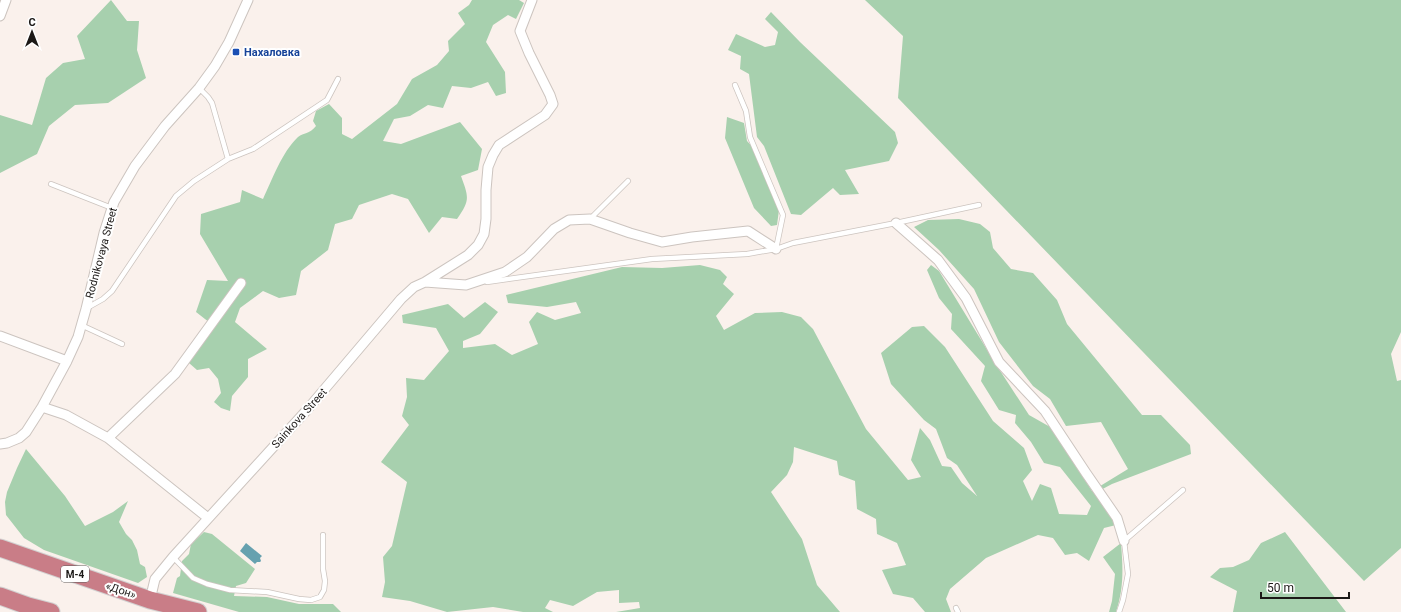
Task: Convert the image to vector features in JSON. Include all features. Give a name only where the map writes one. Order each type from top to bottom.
[{"type":"highway","name":"«Дон»","points":[[0,548],[150,600],[198,612]]},
{"type":"highway","points":[[0,596],[51,612]]},
{"type":"street","points":[[0,16],[6,0]]},
{"type":"street","name":"Rodnikovaya Street","points":[[0,444],[19,438],[26,432],[42,407],[67,361],[78,337],[104,233],[117,196],[135,166],[165,126],[216,66],[229,42],[248,0]]},
{"type":"street","name":"Sainkova Street","points":[[150,600],[155,579],[173,557],[306,411],[401,299],[414,287],[425,282],[468,255],[478,245],[484,234],[488,167],[493,156],[499,145],[545,115],[553,104],[550,95],[528,53],[520,31],[532,0]]},
{"type":"street","points":[[425,282],[466,285],[505,272],[527,257],[554,229],[569,220],[590,219],[662,242],[748,231],[776,249]]},
{"type":"street","points":[[896,223],[938,260],[966,298],[999,362],[1045,411],[1117,518],[1124,541]]},
{"type":"street","points":[[108,438],[175,374],[241,283]]},
{"type":"street","points":[[0,336],[67,361]]},
{"type":"street","points":[[42,407],[66,415],[108,438],[208,518]]},
{"type":"lane","points":[[86,309],[103,299],[112,291],[176,196],[194,181],[228,159],[253,149],[327,100],[338,79]]},
{"type":"lane","points":[[735,85],[746,112],[750,137],[783,215],[776,249]]},
{"type":"lane","points":[[198,88],[208,96],[212,103],[228,159]]},
{"type":"lane","points":[[590,219],[628,181]]},
{"type":"lane","points":[[51,184],[112,208]]},
{"type":"lane","points":[[466,285],[652,259],[747,254],[776,249],[793,243],[979,205]]},
{"type":"lane","points":[[81,325],[122,344]]},
{"type":"lane","points":[[1119,612],[1128,574],[1124,541],[1183,490]]},
{"type":"lane","points":[[173,557],[193,578],[207,584],[230,590],[267,592],[299,600],[311,600],[320,596],[324,590],[323,535]]},
{"type":"green space","points":[[111,0],[127,21],[139,21],[137,50],[146,78],[108,103],[75,105],[49,126],[37,154],[0,173],[0,115],[32,125],[46,78],[63,63],[85,59],[77,36]]},
{"type":"green space","points":[[472,0],[519,0],[524,3],[516,19],[508,15],[493,25],[486,42],[505,72],[506,93],[496,96],[488,82],[471,88],[452,86],[443,108],[428,105],[410,116],[394,119],[383,141],[401,144],[460,122],[482,149],[478,170],[461,176],[466,189],[467,199],[461,213],[457,219],[442,217],[429,233],[408,199],[392,194],[359,205],[352,219],[335,224],[328,250],[301,271],[296,295],[279,298],[263,291],[240,308],[235,322],[267,349],[248,359],[248,377],[232,396],[230,411],[221,408],[214,402],[221,393],[218,379],[209,368],[197,370],[189,363],[214,326],[196,312],[207,280],[228,281],[200,234],[201,214],[240,202],[242,190],[263,199],[278,166],[292,143],[302,134],[311,131],[316,126],[313,121],[316,111],[329,104],[342,118],[342,134],[352,139],[397,104],[412,79],[437,65],[449,51],[448,41],[465,24],[458,13],[469,5]]},
{"type":"green space","points":[[865,0],[1401,0],[1401,332],[1391,354],[1397,381],[1401,380],[1401,548],[1364,581],[898,98],[903,36]]},
{"type":"green space","points":[[771,12],[800,42],[895,132],[898,143],[889,161],[845,170],[859,194],[840,195],[833,188],[801,215],[791,214],[764,146],[757,137],[749,74],[740,69],[741,56],[728,50],[736,34],[765,47],[775,45],[778,32],[765,19]]},
{"type":"green space","points":[[727,117],[744,123],[747,141],[759,154],[779,210],[777,225],[771,226],[754,208],[725,138]]},
{"type":"green space","points":[[959,219],[980,224],[990,232],[993,248],[1011,269],[1033,273],[1057,300],[1067,324],[1142,415],[1161,415],[1190,445],[1191,454],[1112,484],[1095,493],[1116,525],[1104,528],[1089,561],[1077,553],[1065,555],[1053,538],[1038,535],[986,558],[950,589],[946,599],[951,612],[925,612],[913,598],[893,594],[882,570],[906,565],[897,543],[877,534],[876,519],[857,509],[855,481],[839,475],[837,461],[794,447],[793,462],[787,475],[771,492],[802,539],[817,585],[840,612],[616,612],[640,608],[639,602],[619,603],[619,590],[597,592],[573,606],[550,600],[545,608],[553,612],[523,612],[493,607],[447,612],[410,601],[382,597],[385,582],[383,557],[392,546],[407,482],[381,462],[409,425],[402,416],[407,397],[406,378],[424,380],[449,351],[436,328],[403,323],[402,315],[448,304],[464,318],[485,302],[498,312],[480,334],[463,341],[463,348],[495,344],[512,355],[538,344],[529,322],[537,312],[555,320],[581,313],[576,302],[547,307],[508,303],[506,295],[622,267],[662,268],[700,265],[720,270],[727,277],[723,284],[734,294],[716,316],[724,330],[755,313],[782,312],[801,317],[813,329],[866,429],[908,480],[921,477],[911,460],[920,428],[930,440],[942,466],[951,467],[962,483],[977,496],[957,465],[947,458],[936,429],[924,420],[891,384],[881,353],[912,327],[924,326],[945,347],[993,421],[1024,448],[1032,470],[1023,481],[1032,501],[1040,484],[1051,488],[1059,514],[1087,515],[1091,506],[1060,467],[1044,463],[1031,442],[1015,423],[1016,415],[999,410],[981,381],[985,366],[951,329],[952,314],[939,298],[927,270],[931,265],[939,271],[1029,415],[1052,428],[1092,491],[1128,469],[1101,422],[1066,426],[1050,399],[1033,386],[999,342],[974,289],[939,250],[914,227],[928,220]]},
{"type":"green space","points":[[26,449],[65,496],[85,526],[113,512],[128,501],[119,522],[126,534],[132,540],[137,550],[140,564],[145,567],[147,577],[138,583],[44,550],[24,538],[6,515],[5,502],[7,492]]},
{"type":"green space","points":[[204,532],[212,534],[255,569],[246,583],[236,586],[234,596],[267,597],[299,604],[333,604],[341,612],[239,612],[173,593],[177,578],[180,576],[182,561],[189,554],[191,544]]},
{"type":"green space","points":[[1285,532],[1346,612],[1233,612],[1237,591],[1210,577],[1220,568],[1233,567],[1249,560],[1261,543]]},
{"type":"green space","points":[[1121,543],[1122,586],[1116,612],[1109,612],[1112,601],[1115,574],[1103,557]]},
{"type":"water","points":[[246,543],[262,556],[260,558],[260,562],[255,564],[240,551]]},
{"type":"place","name":"Нахаловка","points":[[236,52]]}]
